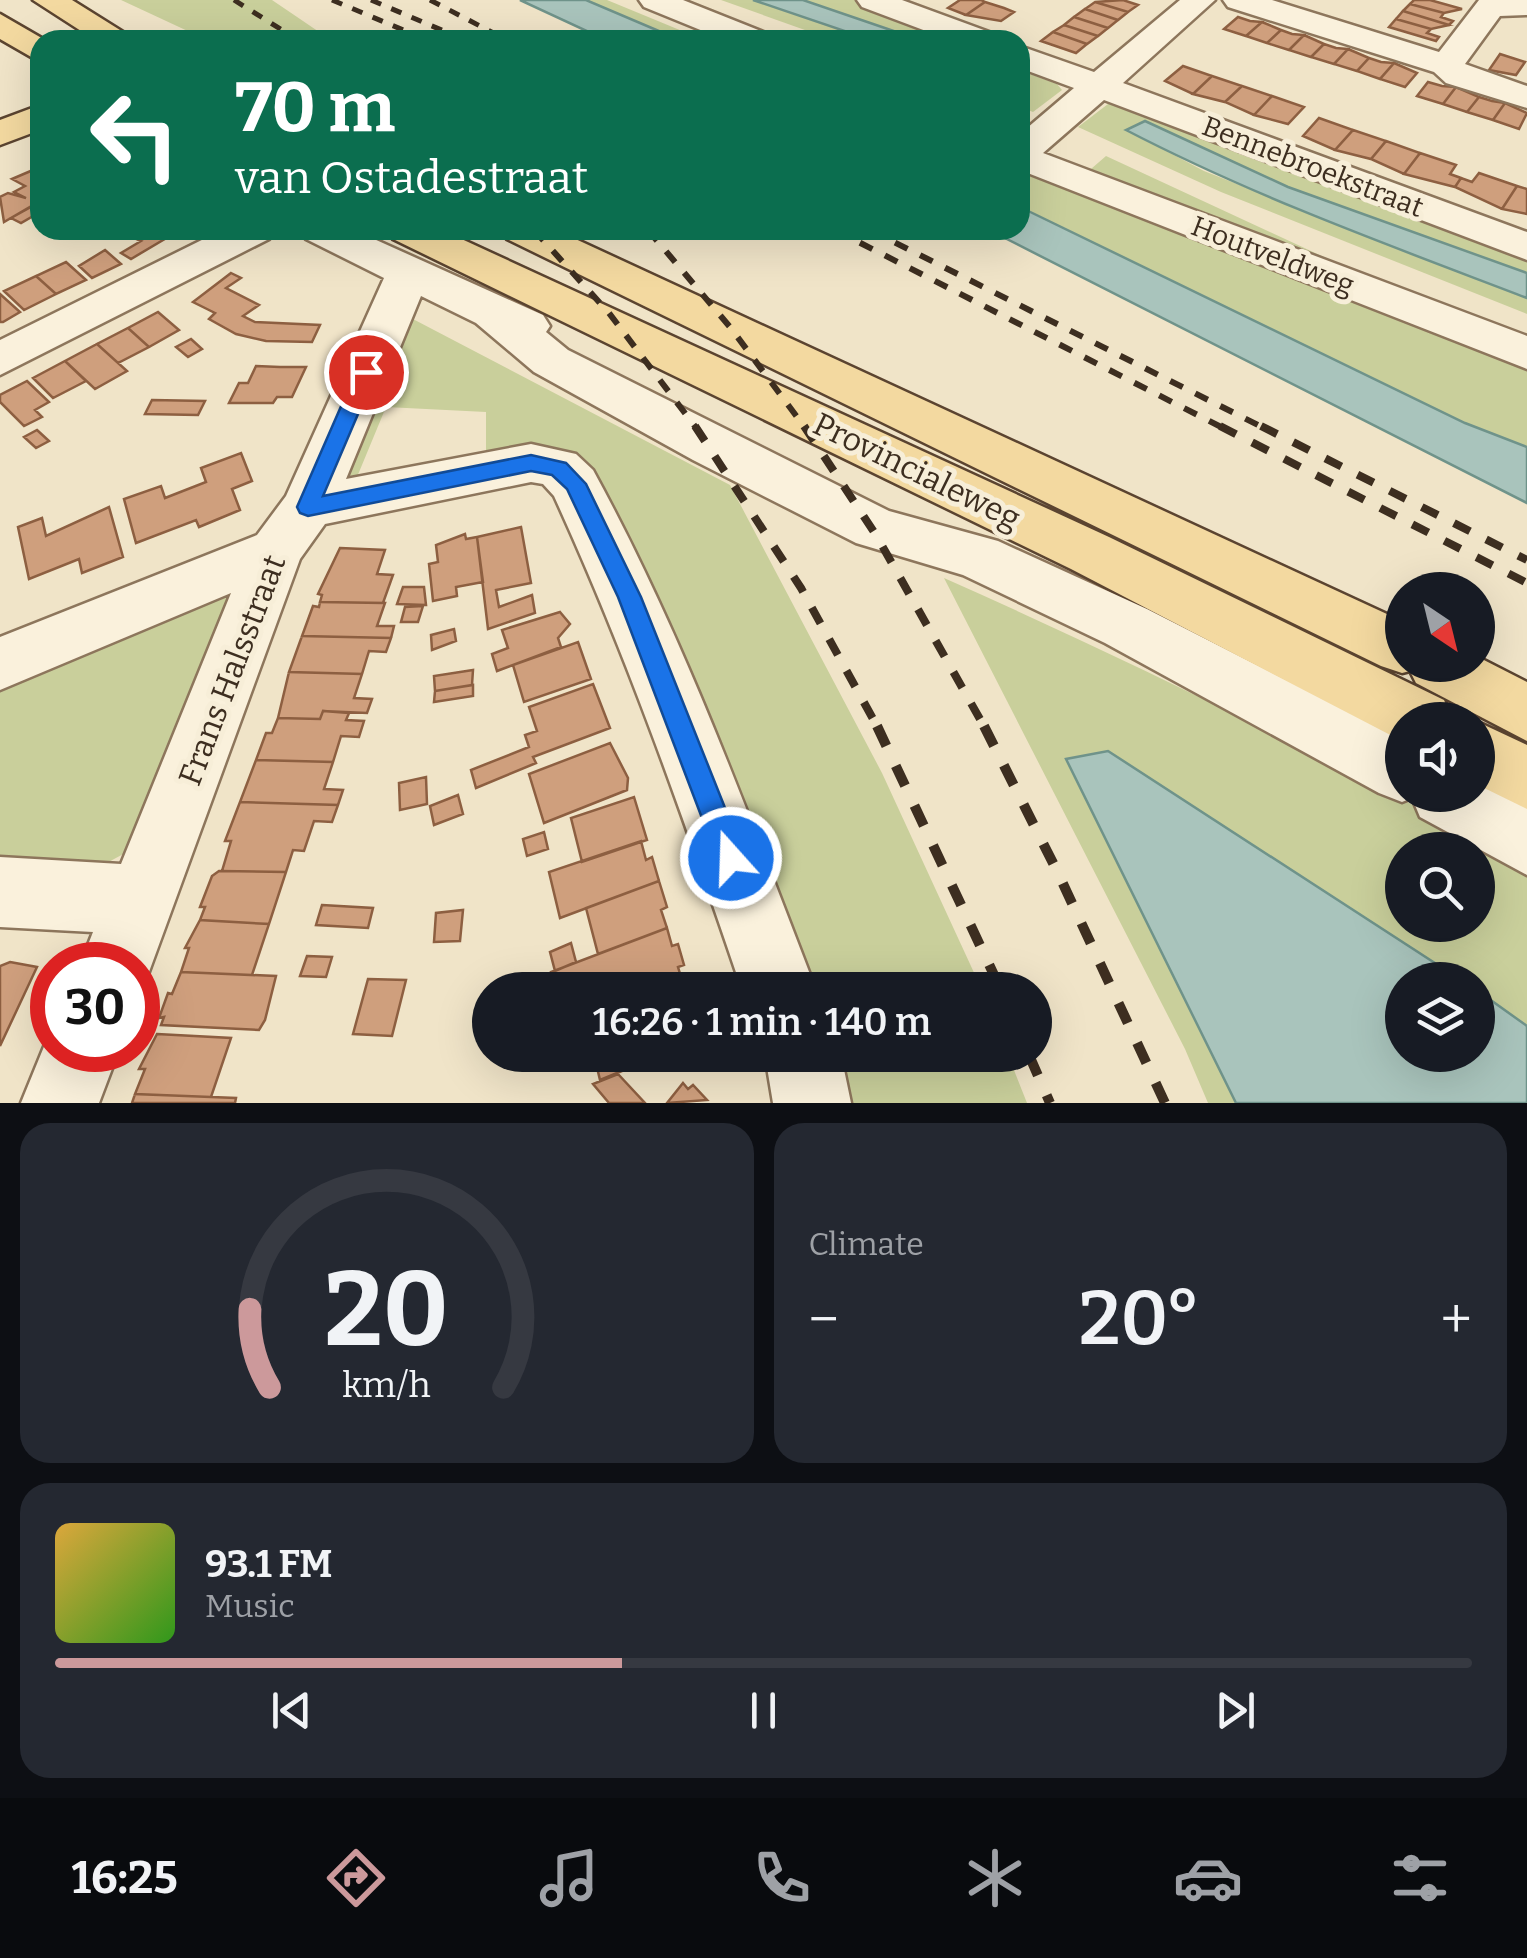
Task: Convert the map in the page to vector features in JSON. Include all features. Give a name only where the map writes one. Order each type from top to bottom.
[{"type":"main road","points":[[49,0],[102,30]]},
{"type":"main road","points":[[0,24],[30,45]]},
{"type":"main road","points":[[0,134],[30,120]]},
{"type":"main road","points":[[0,152],[30,138]]},
{"type":"main road","name":"Provincialeweg","points":[[543,240],[1385,640]]},
{"type":"main road","name":"Provincialeweg","points":[[409,251],[1090,554],[1386,702]]},
{"type":"main road","points":[[1469,682],[1527,713]]},
{"type":"main road","points":[[1495,760],[1527,778]]},
{"type":"street","points":[[873,0],[953,30]]},
{"type":"street","points":[[1030,146],[1199,0]]},
{"type":"street","points":[[1239,0],[1446,65],[1458,76],[1527,98]]},
{"type":"street","points":[[641,2],[697,30]]},
{"type":"street","points":[[641,2],[724,30]]},
{"type":"street","points":[[1446,65],[1490,7],[1527,5]]},
{"type":"street","name":"Bennebroekstraat","points":[[1030,60],[1527,247]]},
{"type":"street","name":"Houtveldweg","points":[[1030,159],[1527,353]]},
{"type":"street","points":[[0,358],[234,240]]},
{"type":"street","name":"Provincialeweg","points":[[363,240],[409,251],[551,361],[711,447],[875,528],[978,557],[1126,626],[1385,763]]},
{"type":"street","name":"Frans Halsstraat","points":[[126,942],[292,528],[409,251]]},
{"type":"street","points":[[0,664],[292,528],[531,463],[558,468],[575,484],[630,597],[683,726],[772,972]]},
{"type":"street","points":[[1474,812],[1527,842]]},
{"type":"street","points":[[0,892],[143,900]]},
{"type":"street","points":[[60,1103],[73,1072]]},
{"type":"street","points":[[806,1072],[812,1103]]},
{"type":"green space","points":[[121,0],[272,0],[316,30],[186,30]]},
{"type":"green space","points":[[586,0],[607,0],[680,30],[656,30]]},
{"type":"green space","points":[[721,0],[753,0],[842,30],[805,30]]},
{"type":"green space","points":[[803,0],[854,0],[934,30],[889,30]]},
{"type":"green space","points":[[1030,74],[1057,84],[1062,90],[1033,112]]},
{"type":"green space","points":[[1108,104],[1125,104],[1230,138],[1239,154],[1527,259],[1527,273],[1288,187],[1145,121],[1127,130],[1204,171],[1527,298],[1527,314],[1221,192],[1078,127]]},
{"type":"green space","points":[[1106,156],[1408,296],[1091,169]]},
{"type":"green space","points":[[1030,176],[1527,366],[1527,447],[1465,423],[1030,212]]},
{"type":"green space","points":[[411,318],[730,485],[882,773],[974,972],[792,972],[570,452],[486,454],[486,412],[386,407],[357,477],[345,475]]},
{"type":"green space","points":[[944,578],[1383,789],[1385,812],[1426,812],[1463,832],[1385,832],[1385,931],[1108,751],[1067,760],[1236,1103],[1208,1103],[1185,1049]]},
{"type":"green space","points":[[238,590],[140,845],[103,865],[0,868],[0,675]]},
{"type":"green space","points":[[1495,849],[1527,866],[1527,1026],[1495,1003],[1495,962],[1433,962],[1402,942],[1495,942]]},
{"type":"green space","points":[[825,1072],[1015,1072],[1027,1103],[832,1103]]},
{"type":"water","points":[[520,0],[586,0],[656,30],[584,30]]},
{"type":"water","points":[[753,0],[803,0],[891,30],[842,30]]},
{"type":"water","points":[[1145,121],[1288,187],[1527,273],[1527,298],[1274,199],[1126,130]]},
{"type":"water","points":[[1030,212],[1465,423],[1527,447],[1527,503],[1009,240],[1030,240]]},
{"type":"water","points":[[1108,751],[1385,931],[1385,942],[1402,942],[1433,962],[1385,962],[1385,1072],[1495,1072],[1495,1003],[1527,1026],[1527,1103],[1236,1103],[1066,759]]},
{"type":"building","points":[[960,0],[985,2],[966,15],[948,8]]},
{"type":"building","points":[[1123,0],[1138,5],[1128,12],[1095,2]]},
{"type":"building","points":[[1414,0],[1462,9],[1444,13],[1410,4]]},
{"type":"building","points":[[985,2],[1014,12],[1001,21],[966,15]]},
{"type":"building","points":[[1095,2],[1128,12],[1118,20],[1085,9]]},
{"type":"building","points":[[1410,4],[1444,13],[1441,17],[1453,21],[1449,25],[1403,11]]},
{"type":"building","points":[[1085,9],[1118,20],[1108,28],[1074,17]]},
{"type":"building","points":[[1403,11],[1449,25],[1431,29],[1396,19]]},
{"type":"building","points":[[1074,17],[1108,28],[1098,36],[1064,25]]},
{"type":"building","points":[[1238,17],[1262,22],[1246,36],[1224,29]]},
{"type":"building","points":[[1396,19],[1431,29],[1427,33],[1439,37],[1436,41],[1389,27]]},
{"type":"building","points":[[1262,22],[1281,30],[1267,43],[1246,36]]},
{"type":"building","points":[[1064,25],[1098,36],[1087,44],[1053,32]]},
{"type":"building","points":[[1281,30],[1304,35],[1289,50],[1267,43]]},
{"type":"building","points":[[1053,32],[1087,44],[1076,53],[1041,41]]},
{"type":"building","points":[[1304,35],[1324,44],[1311,57],[1289,50]]},
{"type":"building","points":[[1324,44],[1348,49],[1334,64],[1311,57]]},
{"type":"building","points":[[1348,49],[1369,58],[1357,71],[1334,64]]},
{"type":"building","points":[[1500,54],[1525,62],[1516,75],[1489,70]]},
{"type":"building","points":[[1369,58],[1394,63],[1380,79],[1357,71]]},
{"type":"building","points":[[1394,63],[1417,73],[1405,87],[1380,79]]},
{"type":"building","points":[[1183,66],[1212,76],[1193,94],[1165,81]]},
{"type":"building","points":[[1212,76],[1242,86],[1225,102],[1193,94]]},
{"type":"building","points":[[1428,82],[1456,87],[1443,104],[1417,96]]},
{"type":"building","points":[[1242,86],[1272,96],[1254,115],[1225,102]]},
{"type":"building","points":[[1456,87],[1479,97],[1467,112],[1443,104]]},
{"type":"building","points":[[1272,96],[1304,107],[1288,124],[1254,115]]},
{"type":"building","points":[[1479,97],[1505,103],[1493,120],[1467,112]]},
{"type":"building","points":[[1505,103],[1527,113],[1519,129],[1493,120]]},
{"type":"building","points":[[1319,118],[1353,130],[1335,150],[1303,136]]},
{"type":"building","points":[[1353,130],[1386,141],[1371,159],[1335,150]]},
{"type":"building","points":[[1386,141],[1420,153],[1404,174],[1371,159]]},
{"type":"building","points":[[1420,153],[1456,165],[1450,174],[1461,178],[1455,187],[1404,174]]},
{"type":"building","points":[[30,171],[30,207],[4,222],[0,197],[8,193],[26,198],[14,192],[25,186],[12,179]]},
{"type":"building","points":[[1479,173],[1517,186],[1502,209],[1455,187],[1461,178],[1472,182]]},
{"type":"building","points":[[1517,186],[1527,189],[1527,214],[1502,209]]},
{"type":"building","points":[[30,208],[30,218],[21,223],[11,218]]},
{"type":"building","points":[[163,240],[131,259],[121,253],[141,241]]},
{"type":"building","points":[[105,250],[121,264],[92,278],[79,266]]},
{"type":"building","points":[[66,262],[86,280],[56,294],[36,276]]},
{"type":"building","points":[[231,273],[241,278],[226,288],[259,305],[243,316],[255,322],[320,325],[312,342],[266,341],[236,334],[209,319],[215,313],[193,302]]},
{"type":"building","points":[[36,276],[56,294],[24,310],[4,291]]},
{"type":"building","points":[[0,294],[20,312],[3,322],[0,322]]},
{"type":"building","points":[[158,312],[179,330],[149,347],[128,328]]},
{"type":"building","points":[[128,328],[149,347],[118,363],[97,344]]},
{"type":"building","points":[[191,339],[202,349],[188,357],[176,347]]},
{"type":"building","points":[[97,344],[127,371],[95,389],[65,361]]},
{"type":"building","points":[[65,361],[86,381],[53,398],[33,378]]},
{"type":"building","points":[[256,366],[306,367],[292,397],[277,397],[273,403],[229,403],[239,383],[248,383]]},
{"type":"building","points":[[27,381],[49,402],[35,410],[42,417],[24,426],[0,402],[0,395]]},
{"type":"building","points":[[152,400],[205,401],[198,415],[145,414]]},
{"type":"building","points":[[37,430],[49,441],[36,448],[24,437]]},
{"type":"building","points":[[241,453],[252,481],[232,489],[240,510],[199,527],[196,520],[136,543],[124,499],[161,486],[165,498],[206,482],[201,468]]},
{"type":"building","points":[[109,507],[123,557],[82,573],[79,559],[29,579],[18,527],[42,518],[46,536]]},
{"type":"building","points":[[521,527],[531,583],[496,590],[499,607],[532,595],[535,613],[488,629],[477,537]]},
{"type":"building","points":[[465,534],[466,539],[477,537],[483,582],[456,587],[457,596],[433,601],[429,564],[438,562],[436,545]]},
{"type":"building","points":[[340,548],[385,550],[377,574],[393,575],[383,603],[320,602],[322,595],[318,594]]},
{"type":"building","points":[[403,587],[424,587],[426,605],[397,604]]},
{"type":"building","points":[[320,602],[385,603],[377,626],[394,626],[391,638],[302,636],[313,606],[319,607]]},
{"type":"building","points":[[423,606],[418,622],[401,622],[405,607]]},
{"type":"building","points":[[560,612],[570,624],[558,638],[561,647],[497,671],[492,654],[508,648],[502,630]]},
{"type":"building","points":[[454,629],[456,641],[432,650],[431,635]]},
{"type":"building","points":[[302,636],[391,638],[386,652],[369,651],[362,674],[289,672]]},
{"type":"building","points":[[578,642],[591,679],[524,702],[513,665]]},
{"type":"building","points":[[473,670],[472,685],[435,691],[434,676]]},
{"type":"building","points":[[289,672],[362,674],[354,698],[372,699],[367,713],[323,711],[320,719],[278,718]]},
{"type":"building","points":[[593,684],[610,728],[533,757],[536,763],[476,788],[471,770],[529,747],[525,735],[537,731],[529,707]]},
{"type":"building","points":[[473,685],[473,696],[434,702],[435,691]]},
{"type":"building","points":[[323,711],[349,713],[346,720],[364,721],[359,737],[341,736],[333,762],[256,760],[266,733],[272,733],[278,718],[320,719]]},
{"type":"building","points":[[610,743],[628,778],[627,790],[544,823],[529,774]]},
{"type":"building","points":[[256,760],[333,762],[324,789],[343,790],[338,805],[240,802]]},
{"type":"building","points":[[426,777],[427,804],[400,810],[399,783]]},
{"type":"building","points":[[458,795],[463,814],[434,825],[430,806]]},
{"type":"building","points":[[634,797],[647,840],[582,862],[571,818]]},
{"type":"building","points":[[240,802],[338,805],[332,822],[314,821],[304,851],[293,850],[286,872],[222,871],[231,841],[225,841]]},
{"type":"building","points":[[544,832],[548,849],[527,856],[523,839]]},
{"type":"building","points":[[641,841],[646,860],[652,857],[659,881],[560,918],[549,872]]},
{"type":"building","points":[[219,871],[286,872],[269,924],[200,920],[205,907],[200,907],[212,876]]},
{"type":"building","points":[[659,881],[667,907],[661,910],[667,928],[598,954],[586,908]]},
{"type":"building","points":[[322,905],[373,908],[368,928],[316,925]]},
{"type":"building","points":[[463,910],[460,941],[434,942],[436,913]]},
{"type":"building","points":[[200,920],[269,924],[252,975],[181,972],[189,948],[185,948]]},
{"type":"building","points":[[667,928],[672,946],[678,944],[684,965],[678,967],[680,972],[551,972]]},
{"type":"building","points":[[571,943],[576,962],[555,971],[550,952]]},
{"type":"building","points":[[307,956],[332,957],[326,977],[300,976]]},
{"type":"building","points":[[10,962],[30,966],[30,982],[0,1046],[0,966]]},
{"type":"building","points":[[181,972],[276,976],[259,1030],[161,1025],[164,1017],[160,1015],[168,993],[172,994]]},
{"type":"building","points":[[368,979],[406,980],[392,1036],[353,1034]]},
{"type":"building","points":[[160,1034],[231,1038],[211,1097],[135,1094],[144,1072],[160,1072]]},
{"type":"building","points":[[598,1072],[620,1072],[600,1080]]},
{"type":"building","points":[[618,1074],[645,1103],[609,1103],[593,1084]]},
{"type":"building","points":[[683,1083],[688,1089],[693,1085],[707,1100],[667,1103]]},
{"type":"building","points":[[135,1094],[236,1098],[235,1103],[132,1103]]},
{"type":"railway","points":[[234,0],[282,30]]},
{"type":"railway","points":[[332,0],[403,30]]},
{"type":"railway","points":[[371,0],[442,30]]},
{"type":"railway","points":[[430,0],[488,30]]},
{"type":"railway","points":[[543,240],[609,313],[697,429]]},
{"type":"railway","points":[[656,240],[730,327],[806,429]]},
{"type":"railway","points":[[855,240],[1225,429]]},
{"type":"railway","points":[[890,240],[1266,429]]},
{"type":"railway","points":[[1220,426],[1527,583]]},
{"type":"railway","points":[[1261,426],[1527,560]]},
{"type":"railway","points":[[697,429],[801,588],[878,727]]},
{"type":"railway","points":[[806,429],[876,535],[985,728]]},
{"type":"railway","points":[[984,726],[1058,873],[1165,1103]]},
{"type":"railway","points":[[878,727],[993,972]]},
{"type":"railway","points":[[1036,1072],[1050,1103]]},
{"type":"route","points":[[366,372],[308,507],[531,463],[558,468],[575,484],[630,597],[731,858]]}]
